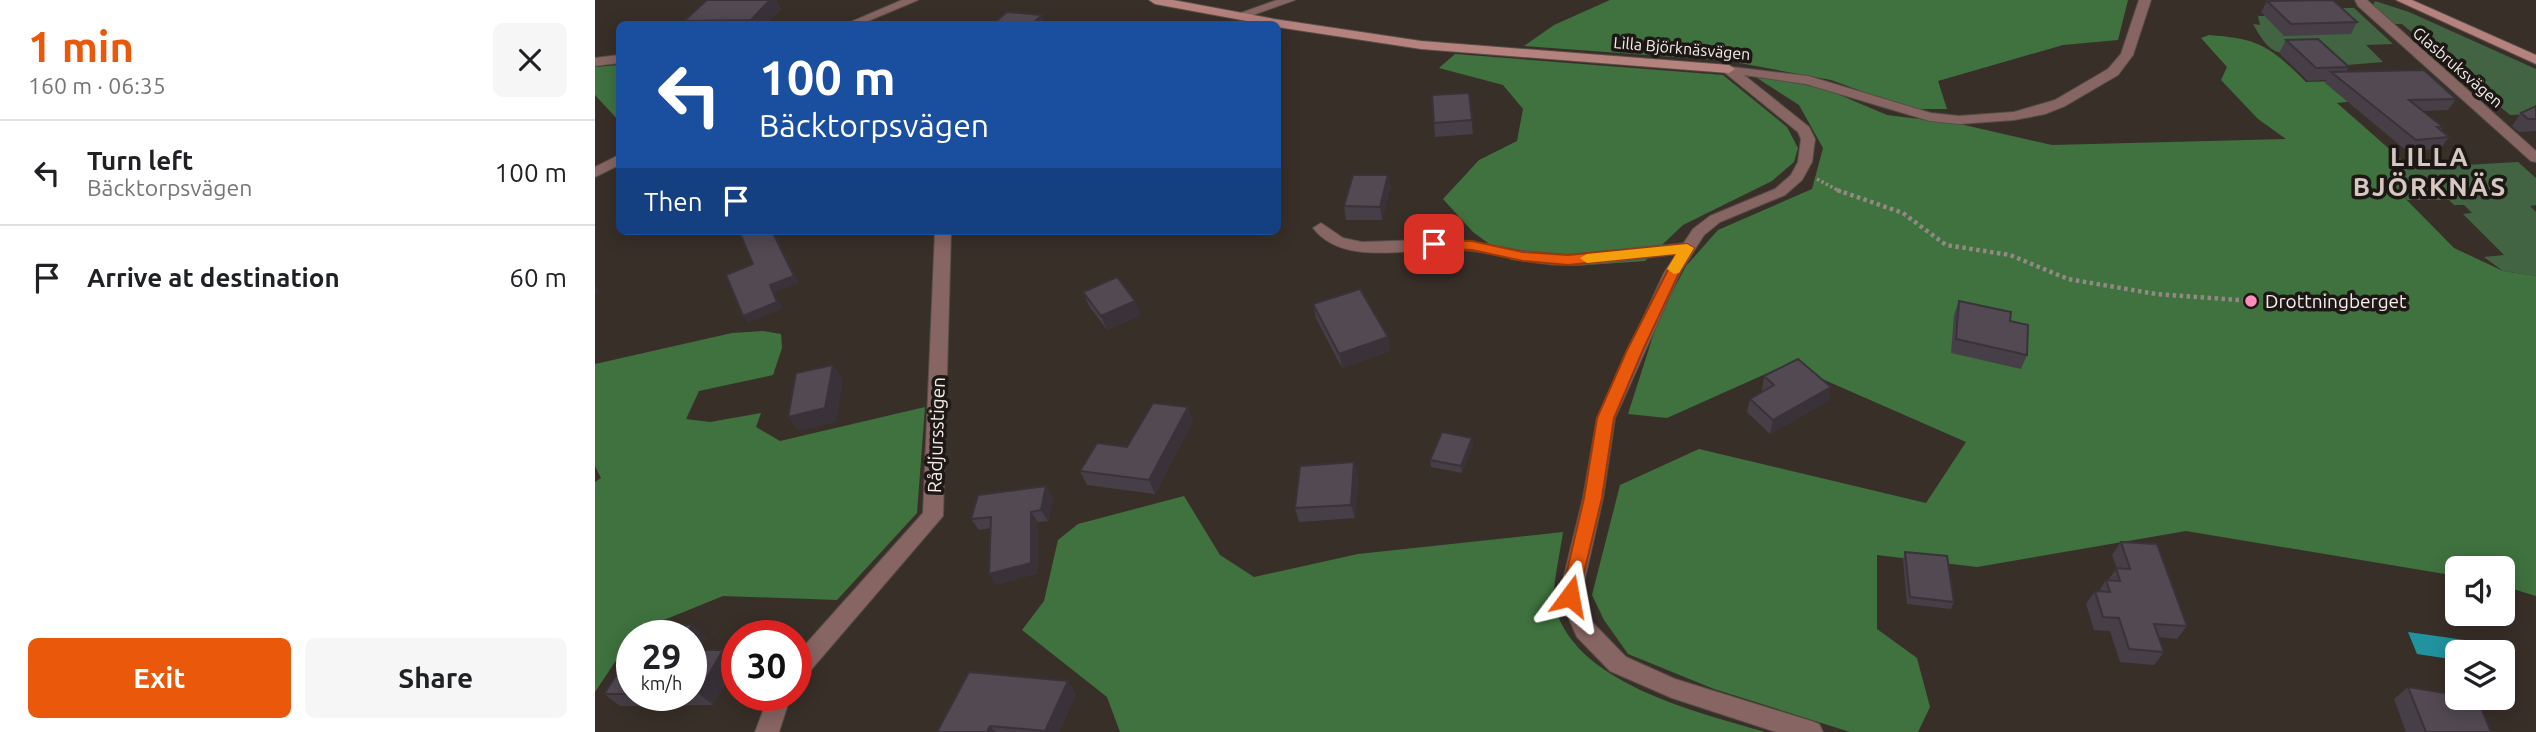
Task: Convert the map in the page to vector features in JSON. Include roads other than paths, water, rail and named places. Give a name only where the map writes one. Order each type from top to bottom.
[{"type":"street","points":[[860,21],[912,0]]},
{"type":"street","name":"Lilla Björknäsvägen","points":[[1155,0],[1270,21]]},
{"type":"street","points":[[1238,16],[1289,0]]},
{"type":"street","name":"Lilla Björknäsvägen","points":[[1281,23],[1421,45],[1729,69],[1808,80],[1930,117],[1959,120],[2040,111],[2060,103],[2113,72],[2127,55],[2145,0]]},
{"type":"street","name":"Glasbruksvägen","points":[[2361,0],[2362,4],[2425,63],[2536,158]]},
{"type":"street","points":[[2402,0],[2536,60]]},
{"type":"street","points":[[595,62],[616,60]]},
{"type":"street","points":[[1729,69],[1804,130],[1808,139],[1805,162],[1780,192],[1715,219],[1698,232],[1672,273],[1606,418],[1593,498],[1570,596],[1585,630],[1618,664],[1672,688],[1811,732]]},
{"type":"street","points":[[595,173],[616,161]]},
{"type":"street","points":[[1321,228],[1338,242],[1362,247],[1454,244],[1523,256],[1568,260],[1687,248]]},
{"type":"street","name":"Rådjursstigen","points":[[812,653],[933,516],[943,235]]},
{"type":"street","points":[[767,732],[774,711]]},
{"type":"water","points":[[2408,632],[2465,640],[2445,640],[2445,658],[2417,654]]},
{"type":"place","name":"Drottningberget","points":[[2251,301]]},
{"type":"district","name":"LILLA BJÖRKNÄS","points":[[2430,171]]}]
